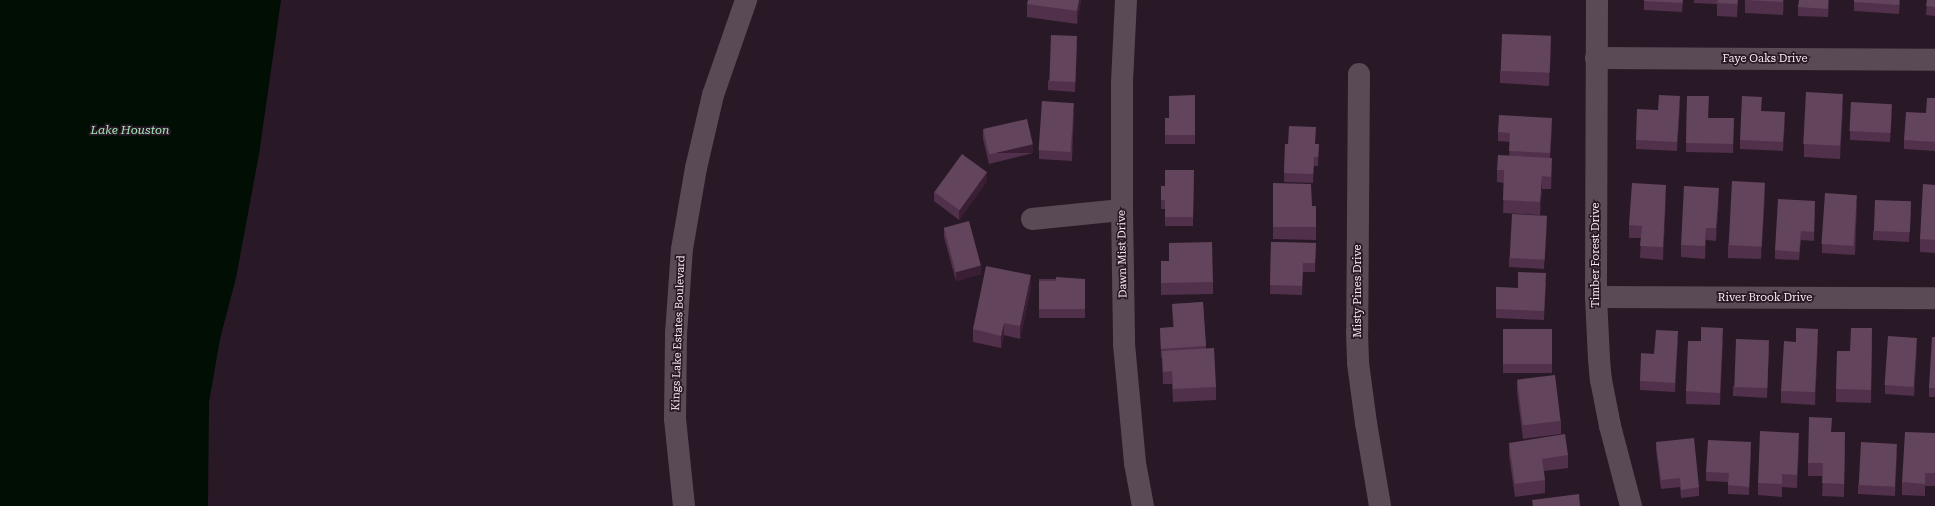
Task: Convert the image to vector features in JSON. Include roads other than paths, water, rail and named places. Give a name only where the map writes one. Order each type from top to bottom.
[{"type":"street","name":"Kings Lake Estates Boulevard","points":[[684,506],[675,419],[676,334],[682,249],[696,168],[713,96],[746,0]]},
{"type":"street","name":"Dawn Mist Drive","points":[[1126,0],[1122,83],[1124,344],[1135,463],[1143,506]]},
{"type":"street","name":"Timber Forest Drive","points":[[1597,0],[1596,297],[1601,380],[1610,426],[1631,506]]},
{"type":"street","name":"Faye Oaks Drive","points":[[1596,58],[1935,60]]},
{"type":"street","name":"Misty Pines Drive","points":[[1359,74],[1358,363],[1366,423],[1380,506]]},
{"type":"street","points":[[1032,219],[1122,210]]},
{"type":"street","name":"River Brook Drive","points":[[1596,297],[1935,298]]},
{"type":"water","name":"Lake Houston","points":[[0,0],[281,0],[259,154],[236,278],[220,339],[209,402],[208,506],[0,506]]}]
